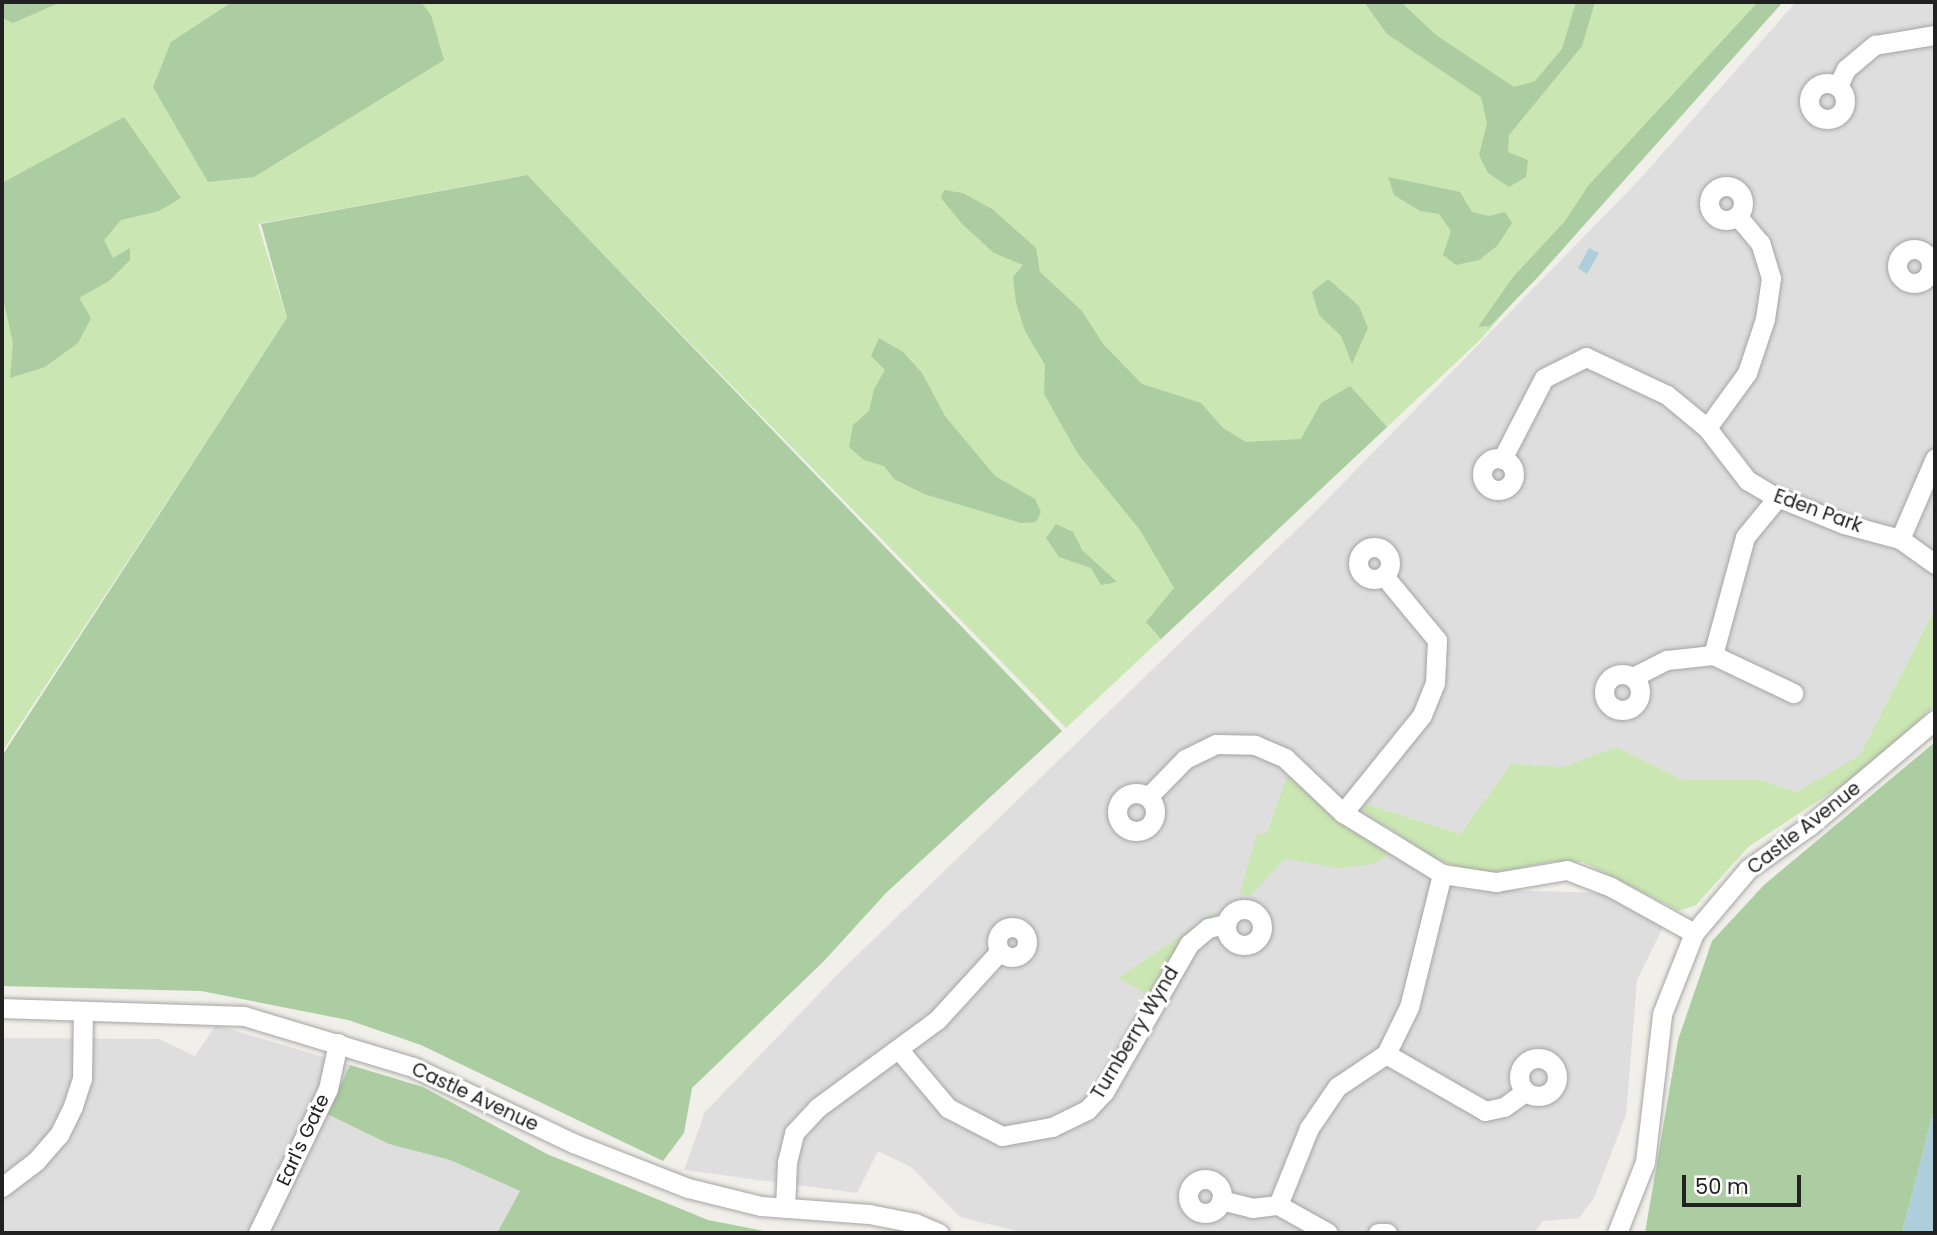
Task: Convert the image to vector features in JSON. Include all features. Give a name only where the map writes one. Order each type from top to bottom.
[{"type":"street","points":[[1838,86],[1846,69],[1875,45],[1935,35]]},
{"type":"street","points":[[1707,428],[1748,373],[1765,319],[1771,278],[1760,243],[1737,216]]},
{"type":"street","name":"Eden Park","points":[[1502,459],[1544,378],[1586,357],[1667,395],[1707,428],[1747,480],[1777,498],[1900,538],[1935,564]]},
{"type":"street","points":[[1900,538],[1935,458]]},
{"type":"street","points":[[1713,655],[1745,537],[1777,498]]},
{"type":"street","points":[[1343,813],[1422,715],[1435,683],[1437,640],[1384,576]]},
{"type":"street","points":[[1633,677],[1667,660],[1713,655],[1793,693]]},
{"type":"street","name":"Castle Avenue","points":[[1617,1233],[1645,1162],[1662,1014],[1694,933],[1748,869],[1810,826],[1935,720]]},
{"type":"street","points":[[1148,797],[1185,759],[1216,744],[1255,745],[1285,758],[1343,813],[1442,874],[1496,882],[1567,870],[1611,887],[1694,933]]},
{"type":"street","points":[[1278,1205],[1309,1128],[1337,1087],[1386,1054],[1409,1007],[1442,874]]},
{"type":"street","name":"Turnberry Wynd","points":[[900,1051],[948,1108],[1002,1136],[1052,1126],[1087,1110],[1104,1092],[1189,944],[1208,928],[1226,924]]},
{"type":"street","points":[[785,1208],[787,1162],[794,1133],[817,1108],[900,1051],[985,973],[1000,951]]},
{"type":"street","name":"Castle Avenue","points":[[2,1008],[244,1016],[413,1067],[663,1180],[738,1202],[869,1214],[915,1223],[939,1233]]},
{"type":"street","points":[[2,1187],[36,1161],[59,1135],[73,1106],[82,1079],[83,1011]]},
{"type":"street","name":"Earl's Gate","points":[[258,1233],[328,1089],[338,1043]]},
{"type":"street","points":[[1386,1054],[1485,1111],[1504,1107],[1525,1091]]},
{"type":"street","points":[[1221,1200],[1252,1208],[1278,1205],[1328,1233]]},
{"type":"street","points":[[1378,1233],[1387,1233]]},
{"type":"shaded area","points":[[1796,2],[1935,2],[1935,608],[1860,755],[1796,792],[1760,780],[1683,780],[1616,747],[1563,767],[1511,764],[1460,834],[1363,803],[1427,873],[1459,889],[1612,893],[1664,925],[1637,980],[1626,1115],[1594,1198],[1579,1218],[1543,1221],[1534,1233],[1025,1233],[960,1217],[911,1167],[878,1151],[857,1193],[684,1170],[705,1112],[842,970],[1314,513],[1640,179]]},
{"type":"shaded area","points":[[216,1025],[350,1065],[327,1114],[389,1144],[450,1160],[520,1191],[497,1233],[2,1233],[2,1038],[159,1039],[195,1056]]},
{"type":"green space","points":[[2,2],[1775,2],[1481,339],[1066,728],[526,175],[258,224],[287,319],[2,752]]},
{"type":"green space","points":[[2,2],[61,2],[13,23],[2,18]]},
{"type":"green space","points":[[232,2],[421,2],[431,15],[444,60],[254,177],[208,182],[153,87],[171,42]]},
{"type":"green space","points":[[1364,2],[1403,4],[1436,35],[1514,87],[1535,81],[1562,49],[1576,2],[1595,2],[1582,46],[1509,135],[1508,152],[1528,160],[1526,177],[1509,187],[1488,173],[1479,155],[1487,123],[1481,97],[1387,34]]},
{"type":"green space","points":[[1758,2],[1783,2],[1537,278],[1490,326],[1478,327],[1513,277],[1565,221],[1588,186]]},
{"type":"green space","points":[[124,117],[181,198],[159,211],[121,220],[104,240],[113,258],[130,248],[130,260],[109,281],[79,298],[91,318],[78,343],[45,367],[10,378],[13,343],[2,294],[2,183]]},
{"type":"green space","points":[[527,175],[1062,731],[886,893],[824,961],[692,1088],[684,1133],[663,1161],[421,1045],[348,1020],[201,991],[2,986],[2,756],[287,318],[261,224]]},
{"type":"green space","points":[[1388,177],[1460,192],[1472,212],[1489,216],[1505,212],[1512,223],[1497,246],[1479,260],[1456,265],[1443,255],[1451,231],[1439,214],[1420,211],[1394,195]]},
{"type":"green space","points":[[944,190],[963,193],[992,209],[1036,248],[1040,272],[1082,311],[1103,344],[1142,384],[1201,403],[1223,428],[1246,442],[1301,439],[1321,403],[1350,386],[1387,427],[1161,639],[1146,622],[1174,588],[1140,530],[1078,454],[1044,394],[1045,365],[1025,331],[1016,303],[1013,277],[1023,265],[994,253],[963,225],[941,198]]},
{"type":"green space","points":[[1328,279],[1359,306],[1368,328],[1352,364],[1341,336],[1319,315],[1312,292]]},
{"type":"green space","points":[[879,338],[903,352],[922,373],[945,416],[995,476],[1035,499],[1041,512],[1036,522],[1021,523],[924,494],[894,479],[884,466],[864,460],[849,447],[853,425],[869,411],[874,389],[885,370],[871,356]]},
{"type":"green space","points":[[1056,524],[1073,532],[1082,550],[1117,582],[1101,585],[1091,568],[1059,557],[1046,538]]},
{"type":"green space","points":[[1935,608],[1933,707],[1871,766],[1748,847],[1696,905],[1679,911],[1583,862],[1550,862],[1488,874],[1459,867],[1437,860],[1361,810],[1363,803],[1460,834],[1511,764],[1563,767],[1616,747],[1683,780],[1760,780],[1796,792],[1860,755]]},
{"type":"green space","points":[[1935,742],[1935,1106],[1902,1233],[1645,1233],[1678,1040],[1712,941],[1764,885]]},
{"type":"green space","points":[[1289,771],[1391,853],[1373,864],[1338,868],[1285,859],[1249,897],[1240,893],[1257,833],[1267,833]]},
{"type":"green space","points":[[1222,908],[1182,945],[1151,996],[1118,978]]},
{"type":"green space","points":[[350,1065],[423,1087],[547,1154],[708,1220],[774,1233],[497,1233],[520,1191],[450,1160],[389,1144],[327,1114]]},
{"type":"water","points":[[1589,248],[1599,253],[1587,274],[1578,268]]},
{"type":"water","points":[[1935,1106],[1935,1233],[1902,1233]]}]
